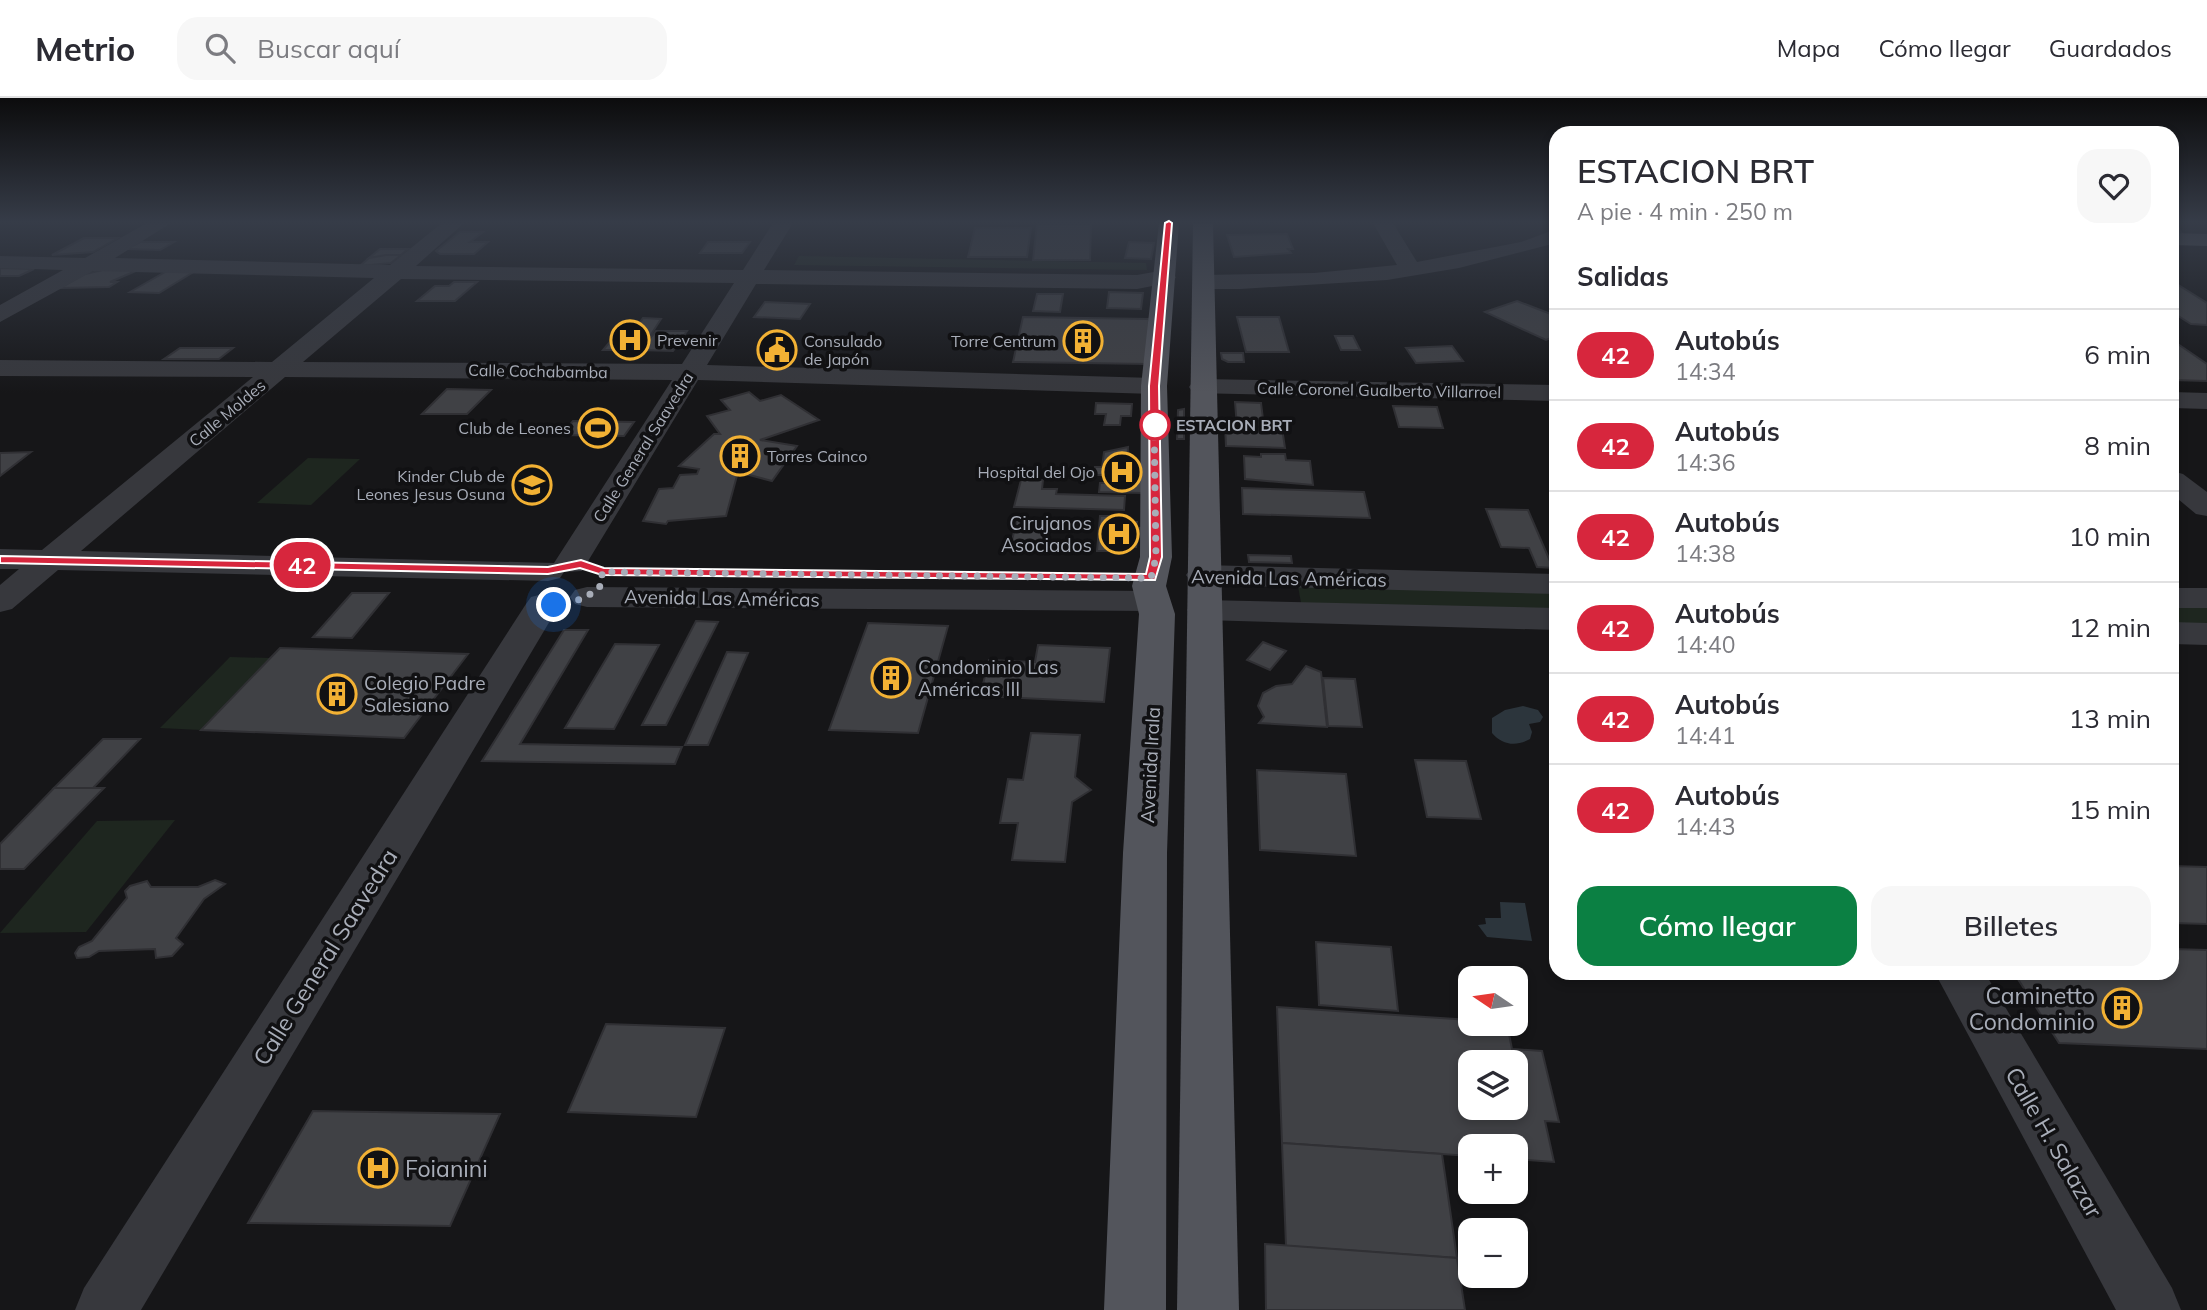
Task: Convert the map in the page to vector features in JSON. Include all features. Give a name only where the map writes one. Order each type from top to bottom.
[{"type":"main road","name":"Avenida Irala","points":[[1135,1310],[1145,853],[1157,614],[1151,589],[1156,557],[1154,386],[1166,280]]},
{"type":"main road","points":[[1205,282],[1202,387],[1208,1310]]},
{"type":"main road","name":"Calle Cochabamba","points":[[1154,386],[1202,387]]},
{"type":"main road","name":"Avenida Las Américas","points":[[1151,589],[1203,593]]},
{"type":"street","points":[[0,315],[63,280]]},
{"type":"street","name":"Calle Moldes","points":[[0,602],[388,280]]},
{"type":"street","name":"Calle General Saavedra","points":[[106,1310],[570,582],[688,372],[747,280]]},
{"type":"street","points":[[948,280],[1137,282],[1155,280]]},
{"type":"street","points":[[1205,282],[1294,283],[1323,280]]},
{"type":"street","name":"Calle Cochabamba","points":[[0,368],[688,372],[1154,386]]},
{"type":"street","points":[[1480,391],[1549,370]]},
{"type":"street","name":"Calle Coronel Gualberto Villarroel","points":[[1202,387],[1549,393]]},
{"type":"street","points":[[2179,400],[2207,401]]},
{"type":"street","points":[[2179,486],[2207,508]]},
{"type":"street","name":"Avenida Las Américas","points":[[0,559],[570,582],[1151,589]]},
{"type":"street","points":[[1295,576],[1279,584],[1276,597],[1281,604],[1299,613]]},
{"type":"street","name":"Avenida Las Américas","points":[[1203,593],[1295,576],[1549,584]]},
{"type":"street","name":"Avenida Las Américas","points":[[1203,593],[1299,613],[1549,619]]},
{"type":"street","points":[[2179,598],[2207,598]]},
{"type":"street","points":[[2179,633],[2207,634]]},
{"type":"street","name":"Calle H. Salazar","points":[[1963,980],[2150,1310]]},
{"type":"shaded area","points":[[308,458],[360,459],[311,505],[257,503]]},
{"type":"shaded area","points":[[1297,581],[1549,587],[1549,614],[1302,608]]},
{"type":"shaded area","points":[[2179,601],[2207,602],[2207,629],[2179,628]]},
{"type":"shaded area","points":[[230,657],[270,658],[201,730],[160,728]]},
{"type":"shaded area","points":[[1523,706],[1538,710],[1543,717],[1540,722],[1529,724],[1532,732],[1530,739],[1510,744],[1492,733],[1492,718],[1505,710]]},
{"type":"shaded area","points":[[175,820],[86,932],[0,933],[97,821]]},
{"type":"shaded area","points":[[1500,902],[1525,903],[1532,941],[1487,937],[1478,925],[1486,924],[1485,918],[1501,918]]},
{"type":"building","points":[[75,280],[116,280],[110,282],[117,282],[109,287],[60,288]]},
{"type":"building","points":[[152,280],[181,280],[159,293],[130,292]]},
{"type":"building","points":[[454,282],[477,282],[455,301],[417,301],[435,286],[449,286]]},
{"type":"building","points":[[2179,285],[2207,303],[2207,325],[2191,324],[2179,316]]},
{"type":"building","points":[[1109,292],[1143,293],[1141,309],[1107,308]]},
{"type":"building","points":[[1037,294],[1063,294],[1060,312],[1033,311]]},
{"type":"building","points":[[1517,301],[1549,313],[1549,339],[1546,340],[1485,312]]},
{"type":"building","points":[[765,302],[810,304],[800,319],[754,317]]},
{"type":"building","name":"Torre Centrum","points":[[1023,317],[1149,319],[1148,364],[1013,362]]},
{"type":"building","points":[[1237,317],[1279,317],[1289,352],[1246,352]]},
{"type":"building","name":"Prevenir","points":[[643,318],[661,319],[641,350],[603,350],[624,325],[638,325]]},
{"type":"building","points":[[656,331],[687,331],[673,351],[641,350]]},
{"type":"building","points":[[1335,336],[1353,336],[1360,350],[1341,350]]},
{"type":"building","points":[[2179,345],[2207,364],[2207,381],[2179,380]]},
{"type":"building","points":[[1452,346],[1463,361],[1416,363],[1406,348]]},
{"type":"building","points":[[180,348],[233,348],[219,359],[164,359]]},
{"type":"building","points":[[1221,353],[1243,353],[1244,362],[1228,362],[1222,359]]},
{"type":"building","points":[[447,389],[491,390],[467,414],[422,414]]},
{"type":"building","name":"Torres Cainco","points":[[749,392],[760,401],[781,395],[819,420],[760,440],[797,446],[772,481],[738,472],[726,516],[668,521],[666,524],[643,521],[659,489],[673,488],[680,475],[697,474],[699,469],[679,466],[714,434],[720,434],[707,416],[730,410],[721,400]]},
{"type":"building","points":[[1235,402],[1261,403],[1264,427],[1237,427]]},
{"type":"building","points":[[1096,403],[1132,404],[1131,416],[1121,416],[1120,425],[1104,425],[1106,414],[1095,414]]},
{"type":"building","points":[[1393,406],[1437,407],[1443,428],[1399,427]]},
{"type":"building","name":"ESTACION BRT","points":[[1184,409],[1184,439],[1177,439],[1178,410]]},
{"type":"building","name":"Club de Leones","points":[[573,421],[634,422],[624,436],[561,435]]},
{"type":"building","points":[[1225,426],[1282,428],[1285,448],[1226,446]]},
{"type":"building","name":"Hospital del Ojo","points":[[1128,447],[1127,468],[1149,469],[1143,493],[1099,492],[1100,483],[1107,483],[1108,475],[1095,475],[1095,467],[1102,467],[1104,452]]},
{"type":"building","points":[[31,452],[0,476],[0,453]]},
{"type":"building","points":[[1261,454],[1285,454],[1286,460],[1310,461],[1313,485],[1245,479],[1244,456],[1261,457]]},
{"type":"building","points":[[1021,480],[1043,480],[1042,489],[1057,489],[1056,494],[1125,496],[1124,510],[1014,507]]},
{"type":"building","points":[[1242,488],[1364,492],[1370,518],[1243,514]]},
{"type":"building","points":[[1486,509],[1528,510],[1549,559],[1549,568],[1537,567],[1529,548],[1501,547]]},
{"type":"building","name":"Cirujanos Asociados","points":[[1100,516],[1117,516],[1117,522],[1137,522],[1136,528],[1140,528],[1136,547],[1122,547],[1122,551],[1097,551]]},
{"type":"building","points":[[1017,519],[1049,520],[1043,550],[1010,549]]},
{"type":"building","points":[[1248,555],[1291,556],[1292,563],[1249,562]]},
{"type":"building","points":[[352,593],[389,593],[352,638],[313,637]]},
{"type":"building","points":[[696,621],[718,622],[666,725],[642,725]]},
{"type":"building","name":"Condominio Las Américas III","points":[[868,623],[948,626],[918,733],[829,730]]},
{"type":"building","points":[[564,630],[588,630],[520,744],[682,747],[675,764],[482,761]]},
{"type":"building","points":[[1263,642],[1286,651],[1270,670],[1247,660]]},
{"type":"building","points":[[615,644],[659,645],[614,729],[565,728]]},
{"type":"building","points":[[1038,645],[1110,648],[1104,702],[980,696],[989,660],[1035,662]]},
{"type":"building","name":"Colegio Padre Salesiano","points":[[280,648],[468,654],[404,738],[201,730]]},
{"type":"building","points":[[727,652],[748,653],[708,745],[685,745]]},
{"type":"building","points":[[1306,666],[1321,672],[1327,727],[1259,723],[1264,717],[1258,706],[1263,693],[1276,686],[1292,684]]},
{"type":"building","points":[[1323,678],[1355,679],[1362,727],[1328,726]]},
{"type":"building","points":[[1031,733],[1080,735],[1075,777],[1091,790],[1072,802],[1065,862],[1012,860],[1018,823],[1000,823],[1008,779],[1023,780]]},
{"type":"building","points":[[103,739],[140,739],[93,788],[54,788]]},
{"type":"building","points":[[1415,760],[1466,761],[1481,819],[1427,817]]},
{"type":"building","points":[[1257,770],[1346,774],[1356,856],[1260,850]]},
{"type":"building","points":[[54,788],[104,788],[24,869],[0,869],[0,844]]},
{"type":"building","points":[[2179,866],[2207,867],[2207,924],[2179,923]]},
{"type":"building","points":[[215,880],[225,884],[204,899],[176,938],[183,944],[172,956],[156,958],[155,949],[99,951],[89,957],[77,958],[75,953],[79,947],[92,941],[127,898],[125,891],[130,886],[147,881],[151,887],[198,887]]},
{"type":"building","points":[[1316,942],[1391,947],[1398,1011],[1319,1005]]},
{"type":"building","name":"Caminetto Condominio","points":[[2179,949],[2207,950],[2207,1049],[2059,1043],[2018,980],[2179,980]]},
{"type":"building","points":[[1277,1007],[1458,1019],[1458,1036],[1509,1036],[1512,1049],[1527,1050],[1458,1050],[1458,1120],[1528,1120],[1528,1050],[1542,1051],[1559,1122],[1545,1121],[1554,1162],[1528,1160],[1528,1134],[1458,1134],[1458,1155],[1282,1143]]},
{"type":"building","points":[[606,1024],[725,1028],[696,1117],[568,1112]]},
{"type":"building","name":"Foianini","points":[[313,1111],[500,1114],[450,1226],[248,1223]]},
{"type":"building","points":[[1282,1143],[1442,1154],[1457,1258],[1286,1246]]},
{"type":"building","points":[[1265,1244],[1457,1258],[1458,1288],[1462,1288],[1465,1310],[1266,1310]]},
{"type":"bus line","name":"42","points":[[0,559],[548,571],[581,564],[590,565],[602,572],[1151,578],[1156,557],[1154,386],[1166,280]]},
{"type":"place","name":"Prevenir","points":[[630,340]]},
{"type":"place","name":"Torre Centrum","points":[[1083,341]]},
{"type":"place","name":"Consulado de Japón","points":[[777,350]]},
{"type":"place","name":"ESTACION BRT","points":[[1155,425]]},
{"type":"place","name":"Club de Leones","points":[[598,428]]},
{"type":"place","name":"Torres Cainco","points":[[740,456]]},
{"type":"place","name":"Hospital del Ojo","points":[[1122,472]]},
{"type":"place","name":"Kinder Club de Leones Jesus Osuna","points":[[532,485]]},
{"type":"place","name":"Cirujanos Asociados","points":[[1119,534]]},
{"type":"place","name":"Condominio Las Américas III","points":[[891,678]]},
{"type":"place","name":"Colegio Padre Salesiano","points":[[337,694]]},
{"type":"place","name":"Caminetto Condominio","points":[[2122,1008]]},
{"type":"place","name":"Foianini","points":[[378,1168]]},
{"type":"route","points":[[554,605],[577,601],[596,591],[604,578],[602,572],[1151,578],[1156,557],[1154,420],[1155,425]]}]
